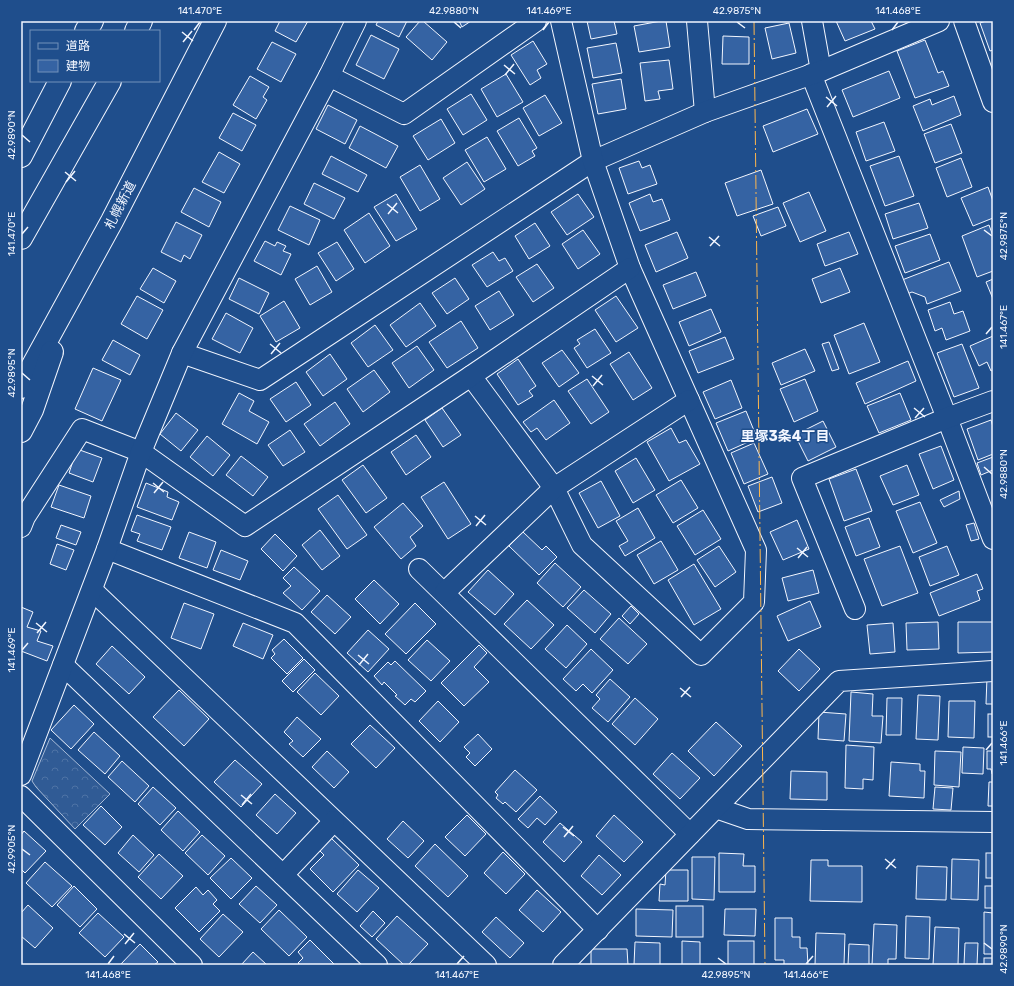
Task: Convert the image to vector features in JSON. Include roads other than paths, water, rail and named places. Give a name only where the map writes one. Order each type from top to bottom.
[{"type":"main road","points":[[87,30],[92,21]]},
{"type":"main road","points":[[136,30],[141,21]]},
{"type":"main road","name":"札幌新道","points":[[21,387],[112,221],[214,21]]},
{"type":"main road","points":[[21,156],[59,82]]},
{"type":"main road","points":[[21,238],[109,82]]},
{"type":"main road","points":[[21,431],[32,410],[71,298]]},
{"type":"street","points":[[21,775],[92,590],[141,452],[182,353],[329,76],[356,21]]},
{"type":"street","points":[[329,76],[404,114],[536,21]]},
{"type":"street","points":[[471,376],[554,488],[582,545],[701,656],[754,602],[756,550],[630,268],[593,161],[561,21]]},
{"type":"street","points":[[697,21],[705,112]]},
{"type":"street","points":[[812,21],[816,72],[993,539]]},
{"type":"street","points":[[182,353],[260,380],[593,161],[705,112],[816,72],[939,21]]},
{"type":"street","points":[[964,21],[993,102]]},
{"type":"street","points":[[21,527],[25,517],[82,429],[141,452],[245,526],[471,376],[630,268]]},
{"type":"street","points":[[445,592],[554,488],[689,400]]},
{"type":"street","points":[[855,609],[802,478],[947,418],[993,401]]},
{"type":"street","points":[[107,549],[295,622],[598,930]]},
{"type":"street","points":[[419,569],[445,592],[690,834]]},
{"type":"street","points":[[92,590],[486,965]]},
{"type":"street","points":[[63,665],[377,965]]},
{"type":"street","points":[[563,965],[839,681],[993,671]]},
{"type":"street","points":[[21,796],[192,965]]},
{"type":"street","points":[[716,808],[748,819],[993,822]]},
{"type":"street","points":[[283,875],[334,821]]},
{"type":"district","name":"里塚3条4丁目","points":[[785,436]]}]
